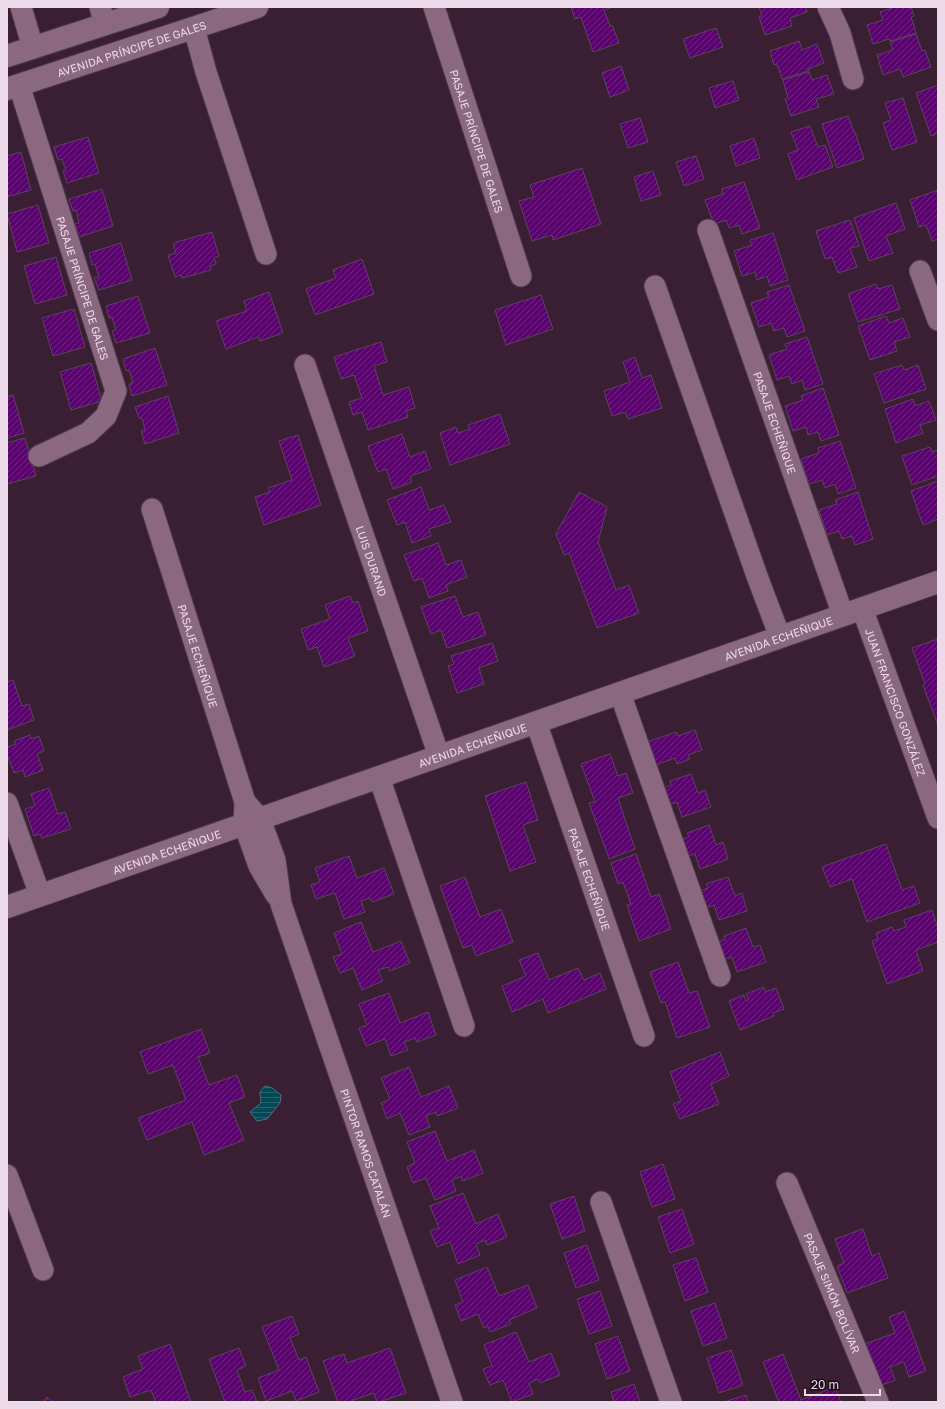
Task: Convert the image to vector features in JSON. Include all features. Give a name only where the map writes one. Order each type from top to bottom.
[{"type":"street","points":[[21,7],[33,48]]},
{"type":"street","points":[[7,56],[33,48],[102,16],[158,7]]},
{"type":"street","name":"AVENIDA PRÍNCIPE DE GALES","points":[[13,87],[257,7]]},
{"type":"street","name":"PASAJE PRÍNCIPE DE GALES","points":[[434,7],[521,276]]},
{"type":"street","points":[[828,7],[840,33],[853,79]]},
{"type":"street","points":[[194,28],[206,72],[266,254]]},
{"type":"street","name":"PASAJE PRÍNCIPE DE GALES","points":[[13,87],[116,391],[106,416],[88,433],[39,456]]},
{"type":"street","name":"PASAJE ECHEÑIQUE","points":[[708,230],[853,611]]},
{"type":"street","points":[[920,271],[938,320]]},
{"type":"street","points":[[655,286],[780,637]]},
{"type":"street","name":"LUIS DURAND","points":[[305,365],[439,756]]},
{"type":"street","name":"PASAJE ECHEÑIQUE","points":[[152,509],[252,821]]},
{"type":"street","name":"AVENIDA ECHEÑIQUE","points":[[7,907],[938,582]]},
{"type":"street","name":"JUAN FRANCISCO GONZÁLEZ","points":[[853,611],[938,818]]},
{"type":"street","points":[[620,693],[720,976]]},
{"type":"street","name":"PASAJE ECHEÑIQUE","points":[[536,722],[644,1036]]},
{"type":"street","points":[[380,777],[464,1026]]},
{"type":"street","points":[[7,803],[40,895]]},
{"type":"street","name":"PINTOR RAMOS CATALÁN","points":[[252,821],[274,860],[281,904],[452,1402]]},
{"type":"street","points":[[7,1175],[43,1270]]},
{"type":"street","name":"PASAJE SIMÓN BOLÍVAR","points":[[787,1183],[878,1402]]},
{"type":"street","points":[[601,1202],[671,1402]]},
{"type":"water","points":[[265,1086],[272,1088],[281,1095],[280,1103],[267,1119],[257,1121],[250,1112],[261,1103],[260,1092]]},
{"type":"building","points":[[571,7],[613,7],[604,10],[619,43],[593,52],[581,17],[575,19]]},
{"type":"building","points":[[759,7],[806,7],[807,12],[790,18],[792,26],[765,35],[759,17],[762,16]]},
{"type":"building","points":[[895,7],[911,7],[914,16],[911,17],[916,33],[890,41],[889,39],[873,44],[867,25],[883,20],[880,12]]},
{"type":"building","points":[[716,28],[723,47],[690,58],[683,39]]},
{"type":"building","points":[[916,34],[922,51],[925,50],[931,67],[903,77],[900,69],[883,75],[877,55],[893,50],[890,42]]},
{"type":"building","points":[[799,41],[802,50],[817,44],[824,63],[808,69],[809,71],[782,79],[777,64],[774,65],[770,51]]},
{"type":"building","points":[[621,66],[629,90],[610,97],[602,73]]},
{"type":"building","points":[[809,72],[812,80],[827,75],[834,94],[816,99],[819,107],[791,116],[785,99],[788,98],[783,80]]},
{"type":"building","points":[[733,81],[739,100],[715,108],[709,88]]},
{"type":"building","points":[[938,85],[938,133],[931,136],[916,93]]},
{"type":"building","points":[[903,98],[917,142],[892,150],[883,123],[891,120],[885,103]]},
{"type":"building","points":[[848,116],[864,159],[837,168],[822,124]]},
{"type":"building","points":[[640,118],[648,142],[628,148],[620,124]]},
{"type":"building","points":[[810,126],[818,147],[825,145],[833,167],[797,180],[788,154],[798,150],[791,132]]},
{"type":"building","points":[[88,137],[99,173],[67,183],[63,171],[66,171],[62,159],[58,160],[54,147]]},
{"type":"building","points":[[754,138],[760,158],[736,166],[730,146]]},
{"type":"building","points":[[21,152],[31,190],[7,197],[7,156]]},
{"type":"building","points":[[696,156],[704,179],[684,186],[676,162]]},
{"type":"building","points":[[582,168],[601,224],[553,240],[552,235],[532,241],[519,201],[534,197],[530,185]]},
{"type":"building","points":[[653,171],[661,195],[641,201],[634,177]]},
{"type":"building","points":[[744,182],[760,228],[742,234],[739,225],[729,228],[726,220],[714,224],[705,200],[723,194],[722,189]]},
{"type":"building","points":[[102,189],[113,226],[79,237],[75,224],[79,223],[76,210],[73,211],[69,199]]},
{"type":"building","points":[[938,190],[938,239],[932,241],[926,225],[919,227],[910,200]]},
{"type":"building","points":[[896,203],[905,229],[886,236],[893,253],[869,261],[854,218]]},
{"type":"building","points":[[38,205],[49,243],[17,252],[7,214]]},
{"type":"building","points":[[850,220],[859,246],[850,248],[857,267],[838,273],[832,257],[825,259],[816,231]]},
{"type":"building","points":[[212,232],[219,256],[214,258],[216,264],[210,266],[211,270],[182,278],[181,275],[175,277],[168,255],[176,253],[173,243]]},
{"type":"building","points":[[773,233],[788,280],[770,286],[767,276],[757,280],[755,272],[742,276],[734,251],[752,245],[750,240]]},
{"type":"building","points":[[121,243],[132,280],[99,290],[94,278],[99,277],[95,264],[92,265],[89,253]]},
{"type":"building","points":[[56,257],[67,295],[35,304],[24,266]]},
{"type":"building","points":[[362,259],[374,294],[315,315],[306,289],[336,278],[333,270]]},
{"type":"building","points":[[876,284],[878,289],[892,285],[900,309],[858,322],[848,294]]},
{"type":"building","points":[[789,285],[805,331],[787,337],[784,328],[774,331],[771,323],[759,327],[751,303],[769,297],[767,292]]},
{"type":"building","points":[[269,292],[283,333],[260,341],[258,337],[226,349],[216,321],[247,311],[244,301]]},
{"type":"building","points":[[541,295],[553,329],[506,345],[495,310]]},
{"type":"building","points":[[138,296],[150,333],[116,343],[112,331],[116,330],[112,317],[109,318],[106,306]]},
{"type":"building","points":[[74,309],[85,347],[53,356],[42,318]]},
{"type":"building","points":[[886,316],[889,323],[903,318],[910,337],[894,342],[897,351],[870,360],[858,326]]},
{"type":"building","points":[[807,337],[823,384],[805,390],[802,380],[792,384],[789,376],[777,380],[769,355],[787,349],[785,344]]},
{"type":"building","points":[[381,342],[387,362],[374,366],[383,395],[409,387],[415,408],[406,411],[408,417],[368,430],[362,412],[353,415],[349,402],[362,398],[354,375],[341,379],[334,357]]},
{"type":"building","points":[[155,348],[167,385],[132,396],[129,384],[133,382],[129,370],[126,371],[123,359]]},
{"type":"building","points":[[635,357],[642,378],[651,375],[662,408],[628,419],[625,412],[612,416],[604,391],[630,382],[623,362]]},
{"type":"building","points":[[91,363],[102,401],[71,410],[60,372]]},
{"type":"building","points":[[902,365],[904,370],[918,365],[926,389],[884,403],[874,374]]},
{"type":"building","points":[[823,388],[839,435],[821,441],[818,432],[808,435],[806,427],[793,431],[785,406],[803,400],[801,396]]},
{"type":"building","points":[[13,395],[24,433],[7,438],[7,397]]},
{"type":"building","points":[[168,396],[179,433],[145,444],[141,431],[145,430],[142,418],[139,418],[135,407]]},
{"type":"building","points":[[913,399],[915,406],[929,401],[936,420],[920,425],[923,433],[896,443],[885,409]]},
{"type":"building","points":[[500,414],[510,444],[450,465],[440,433],[456,427],[458,433],[470,429],[468,425]]},
{"type":"building","points":[[402,434],[410,457],[425,451],[431,469],[410,476],[412,482],[393,489],[386,469],[378,472],[368,446]]},
{"type":"building","points":[[298,435],[321,505],[264,525],[255,497],[270,492],[268,488],[292,480],[279,441]]},
{"type":"building","points":[[25,438],[36,476],[7,484],[7,443]]},
{"type":"building","points":[[840,441],[856,488],[838,494],[835,484],[825,488],[822,480],[809,484],[801,459],[819,453],[818,448]]},
{"type":"building","points":[[930,447],[932,452],[938,450],[938,476],[912,485],[902,456]]},
{"type":"building","points":[[938,481],[938,519],[923,525],[911,491]]},
{"type":"building","points":[[421,487],[429,510],[444,505],[451,522],[429,529],[431,536],[412,543],[405,522],[397,525],[387,500]]},
{"type":"building","points":[[579,492],[607,507],[598,542],[616,590],[629,585],[639,613],[597,628],[569,553],[564,555],[556,534]]},
{"type":"building","points":[[858,492],[873,539],[855,545],[852,536],[842,539],[839,531],[827,535],[819,510],[837,504],[835,500]]},
{"type":"building","points":[[438,543],[446,565],[461,560],[467,577],[446,585],[448,591],[429,598],[422,578],[414,581],[404,555]]},
{"type":"building","points":[[350,596],[353,603],[358,601],[368,631],[348,638],[355,656],[324,667],[317,647],[308,650],[301,629],[330,619],[325,605]]},
{"type":"building","points":[[455,596],[463,617],[478,612],[486,635],[447,648],[441,630],[431,634],[421,607]]},
{"type":"building","points":[[938,639],[937,723],[923,685],[925,684],[912,648]]},
{"type":"building","points":[[492,643],[498,661],[479,668],[484,684],[457,693],[448,666],[454,664],[451,656]]},
{"type":"building","points":[[13,680],[22,706],[29,704],[34,720],[7,730],[7,682]]},
{"type":"building","points":[[695,730],[702,750],[688,755],[690,759],[677,764],[675,758],[656,765],[647,742],[676,732],[678,736]]},
{"type":"building","points":[[30,735],[31,739],[39,736],[44,751],[37,754],[43,770],[25,777],[23,770],[14,773],[7,754],[7,747],[16,744],[14,741]]},
{"type":"building","points":[[610,754],[618,776],[626,773],[633,793],[618,798],[635,849],[609,859],[589,803],[595,802],[581,764]]},
{"type":"building","points":[[691,774],[698,793],[705,790],[711,807],[682,817],[677,802],[670,804],[664,788],[671,785],[670,781]]},
{"type":"building","points":[[526,782],[538,820],[523,825],[536,862],[510,871],[485,796]]},
{"type":"building","points":[[49,788],[58,814],[65,812],[71,829],[42,838],[40,834],[34,836],[25,809],[35,806],[31,794]]},
{"type":"building","points":[[709,825],[716,845],[723,842],[728,859],[700,869],[695,854],[687,856],[681,840],[689,837],[687,833]]},
{"type":"building","points":[[886,844],[902,890],[914,886],[920,903],[867,922],[852,879],[830,887],[822,867]]},
{"type":"building","points":[[636,854],[651,897],[659,894],[671,929],[639,941],[627,905],[631,904],[623,882],[618,884],[611,863]]},
{"type":"building","points":[[349,856],[357,878],[384,868],[394,894],[372,902],[370,898],[361,901],[365,912],[344,919],[335,893],[316,899],[311,885],[320,882],[315,868]]},
{"type":"building","points":[[465,877],[480,917],[501,909],[513,942],[476,956],[472,945],[463,948],[440,886]]},
{"type":"building","points":[[728,877],[735,896],[742,893],[747,911],[719,920],[714,905],[706,908],[700,891],[708,888],[706,884]]},
{"type":"building","points":[[932,910],[938,928],[938,942],[916,950],[923,971],[887,984],[872,941],[878,939],[876,933],[892,927],[894,931],[906,927],[904,920]]},
{"type":"building","points":[[361,922],[373,952],[401,941],[410,963],[390,971],[388,967],[378,970],[383,981],[362,990],[353,968],[340,973],[333,957],[342,954],[334,933]]},
{"type":"building","points":[[746,928],[753,947],[760,945],[766,962],[737,972],[732,957],[724,959],[718,942],[726,939],[724,936]]},
{"type":"building","points":[[538,953],[549,980],[578,968],[584,980],[600,973],[606,989],[548,1013],[543,999],[512,1012],[502,986],[526,976],[519,960]]},
{"type":"building","points":[[678,962],[689,993],[697,991],[710,1027],[677,1038],[665,1002],[661,1003],[650,972]]},
{"type":"building","points":[[764,987],[766,992],[776,988],[784,1009],[773,1013],[774,1016],[740,1030],[729,1001],[744,995],[746,1001],[749,999],[746,994]]},
{"type":"building","points":[[389,993],[400,1023],[428,1012],[436,1035],[417,1042],[415,1038],[404,1042],[408,1050],[391,1056],[385,1039],[366,1046],[359,1028],[367,1025],[359,1004]]},
{"type":"building","points":[[201,1029],[210,1053],[198,1057],[209,1085],[237,1075],[245,1097],[229,1103],[244,1140],[204,1155],[192,1122],[147,1140],[138,1118],[186,1100],[173,1065],[148,1074],[140,1052]]},
{"type":"building","points":[[720,1052],[729,1076],[711,1084],[719,1104],[680,1119],[673,1104],[681,1101],[670,1072]]},
{"type":"building","points":[[409,1067],[421,1097],[449,1086],[458,1108],[437,1116],[436,1112],[426,1116],[430,1127],[409,1135],[400,1113],[387,1119],[381,1103],[390,1099],[381,1078]]},
{"type":"building","points":[[435,1131],[447,1161],[474,1150],[483,1173],[463,1181],[461,1176],[452,1180],[456,1191],[435,1200],[426,1178],[413,1183],[407,1167],[415,1163],[407,1142]]},
{"type":"building","points":[[663,1164],[675,1199],[652,1207],[640,1172]]},
{"type":"building","points":[[463,1193],[476,1224],[498,1214],[507,1237],[487,1245],[485,1240],[476,1244],[480,1255],[458,1264],[450,1242],[437,1247],[430,1231],[439,1228],[430,1206]]},
{"type":"building","points":[[574,1196],[585,1231],[562,1239],[550,1204]]},
{"type":"building","points":[[682,1209],[694,1244],[670,1253],[658,1217]]},
{"type":"building","points":[[863,1229],[872,1256],[879,1253],[888,1278],[847,1293],[837,1266],[844,1263],[835,1239]]},
{"type":"building","points":[[587,1245],[599,1280],[576,1288],[564,1253]]},
{"type":"building","points":[[696,1258],[708,1292],[685,1301],[673,1265]]},
{"type":"building","points":[[487,1267],[499,1296],[528,1285],[537,1308],[509,1320],[511,1324],[490,1332],[488,1326],[484,1328],[478,1314],[461,1321],[455,1305],[463,1302],[455,1280]]},
{"type":"building","points":[[600,1291],[612,1326],[589,1334],[577,1299]]},
{"type":"building","points":[[715,1303],[727,1338],[703,1346],[691,1311]]},
{"type":"building","points":[[904,1311],[926,1371],[909,1377],[904,1362],[890,1367],[895,1380],[880,1386],[865,1344],[895,1333],[889,1317]]},
{"type":"building","points":[[292,1316],[299,1334],[290,1338],[299,1360],[306,1357],[319,1392],[296,1401],[292,1391],[266,1401],[258,1378],[279,1370],[262,1327]]},
{"type":"building","points":[[516,1332],[529,1362],[551,1353],[560,1375],[540,1383],[538,1379],[529,1383],[533,1394],[512,1402],[503,1380],[490,1385],[483,1369],[492,1366],[484,1345]]},
{"type":"building","points":[[618,1336],[630,1371],[607,1379],[595,1344]]},
{"type":"building","points":[[170,1344],[191,1402],[156,1402],[151,1390],[130,1397],[123,1377],[143,1369],[138,1356]]},
{"type":"building","points":[[239,1348],[246,1366],[237,1370],[245,1392],[252,1390],[257,1402],[225,1402],[209,1359]]},
{"type":"building","points":[[390,1348],[406,1393],[379,1402],[377,1402],[374,1393],[348,1402],[338,1402],[323,1361],[344,1354],[347,1363]]},
{"type":"building","points":[[731,1350],[743,1385],[719,1393],[707,1358]]},
{"type":"building","points":[[783,1354],[801,1400],[835,1387],[841,1402],[779,1402],[763,1362]]},
{"type":"building","points":[[634,1384],[640,1402],[614,1402],[611,1392]]},
{"type":"building","points":[[746,1395],[748,1402],[724,1402]]},
{"type":"building","points":[[47,1397],[53,1402],[43,1402]]}]
